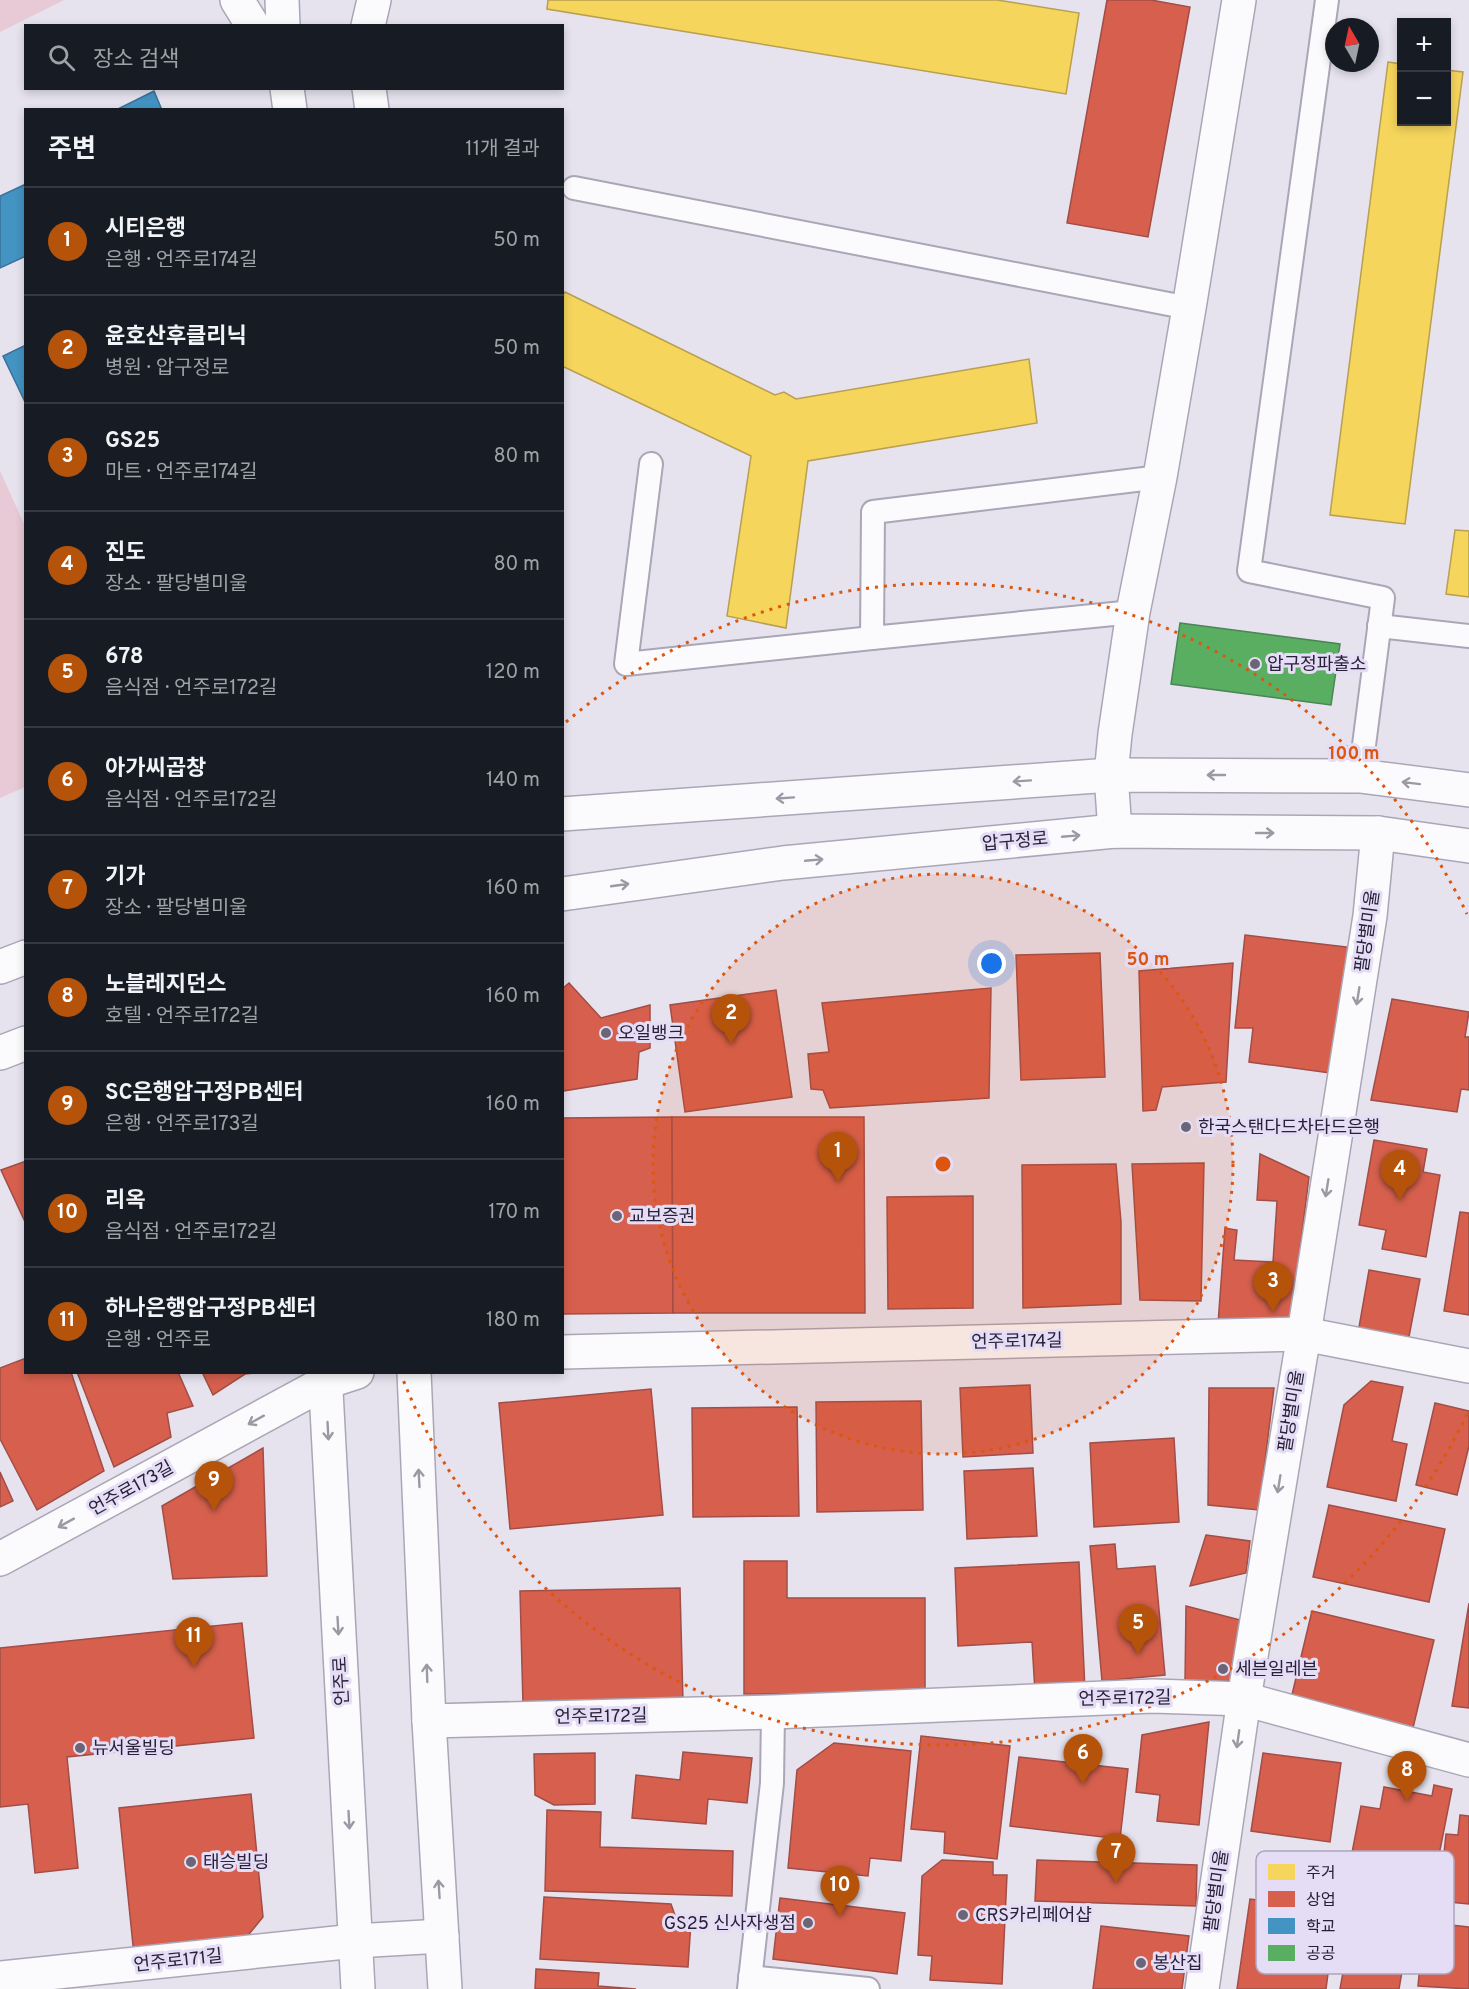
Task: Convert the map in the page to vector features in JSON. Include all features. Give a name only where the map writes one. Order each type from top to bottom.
[{"type":"main road","points":[[237,0],[252,24]]},
{"type":"main road","points":[[282,0],[283,24]]},
{"type":"main road","points":[[360,0],[361,24]]},
{"type":"main road","points":[[368,24],[374,0]]},
{"type":"main road","points":[[1116,831],[1111,775],[1133,612],[1160,477],[1239,0]]},
{"type":"main road","points":[[287,90],[290,108]]},
{"type":"main road","points":[[369,90],[372,108]]},
{"type":"main road","points":[[564,814],[1111,775],[1360,776],[1469,790]]},
{"type":"main road","name":"압구정로","points":[[564,894],[783,863],[1116,831],[1378,834],[1469,846]]},
{"type":"main road","name":"팔당별미울","points":[[1202,1989],[1244,1700],[1370,916],[1378,834]]},
{"type":"main road","points":[[0,967],[24,958]]},
{"type":"main road","points":[[0,1053],[24,1044]]},
{"type":"main road","name":"언주로174길","points":[[564,1352],[1304,1334],[1469,1366]]},
{"type":"main road","points":[[326,1377],[345,1374]]},
{"type":"main road","points":[[414,1374],[429,1721],[445,1989]]},
{"type":"main road","name":"언주로173길","points":[[0,1559],[326,1377]]},
{"type":"main road","name":"언주로","points":[[326,1377],[358,1989]]},
{"type":"main road","name":"언주로172길","points":[[429,1721],[772,1712],[1153,1696],[1244,1700],[1469,1760]]},
{"type":"main road","name":"언주로171길","points":[[0,1978],[355,1941],[442,1936]]},
{"type":"lane","points":[[1327,0],[1250,571],[1383,598],[1360,776]]},
{"type":"lane","points":[[574,188],[1189,308]]},
{"type":"lane","points":[[651,464],[626,664],[1133,612]]},
{"type":"lane","points":[[872,638],[873,512],[1160,477]]},
{"type":"lane","points":[[1379,626],[1469,636]]},
{"type":"lane","points":[[772,1712],[772,1783],[749,1983],[868,1989]]},
{"type":"shaded area","points":[[0,0],[64,0],[0,32]]},
{"type":"shaded area","points":[[0,471],[24,524],[24,787],[0,798]]},
{"type":"building: 주거","points":[[548,0],[997,0],[1079,13],[1066,94],[547,9]]},
{"type":"building: 주거","points":[[1388,62],[1397,63],[1397,126],[1451,126],[1451,71],[1463,72],[1405,524],[1330,515]]},
{"type":"building: 주거","points":[[565,292],[775,395],[784,392],[796,399],[1029,359],[1037,423],[808,461],[786,628],[727,616],[751,456],[564,367]]},
{"type":"building: 주거","points":[[1455,530],[1469,531],[1469,597],[1446,594]]},
{"type":"building: 상업","points":[[1107,0],[1151,0],[1190,7],[1148,237],[1067,223]]},
{"type":"building: 상업","points":[[1245,935],[1354,948],[1337,1074],[1249,1062],[1253,1028],[1235,1028]]},
{"type":"building: 상업","points":[[1100,953],[1105,1077],[1021,1080],[1016,955]]},
{"type":"building: 상업","points":[[1233,963],[1226,1082],[1162,1087],[1156,1110],[1143,1111],[1139,971]]},
{"type":"building: 상업","name":"오일뱅크","points":[[569,983],[601,1018],[650,1005],[650,1048],[639,1052],[637,1079],[564,1091],[564,987]]},
{"type":"building: 상업","points":[[991,988],[989,1098],[830,1108],[823,1090],[811,1089],[808,1054],[829,1052],[822,1003]]},
{"type":"building: 상업","points":[[776,990],[792,1097],[685,1112],[670,1005]]},
{"type":"building: 상업","points":[[1392,999],[1469,1012],[1465,1037],[1469,1037],[1469,1090],[1461,1089],[1457,1112],[1371,1100]]},
{"type":"building: 상업","name":"교보증권","points":[[672,1117],[673,1313],[564,1314],[564,1118]]},
{"type":"building: 상업","points":[[672,1117],[864,1117],[865,1313],[673,1313]]},
{"type":"building: 상업","points":[[1374,1140],[1427,1149],[1423,1172],[1440,1175],[1426,1257],[1382,1249],[1386,1230],[1359,1225]]},
{"type":"building: 상업","points":[[1260,1154],[1309,1177],[1291,1320],[1218,1324],[1225,1228],[1237,1230],[1234,1260],[1273,1262],[1277,1201],[1257,1200]]},
{"type":"building: 상업","points":[[24,1162],[24,1220],[1,1170]]},
{"type":"building: 상업","points":[[1204,1163],[1201,1301],[1140,1300],[1132,1164]]},
{"type":"building: 상업","points":[[1116,1164],[1121,1222],[1121,1304],[1023,1308],[1022,1165]]},
{"type":"building: 상업","points":[[973,1196],[973,1308],[888,1309],[887,1197]]},
{"type":"building: 상업","points":[[1460,1212],[1469,1213],[1469,1315],[1444,1311]]},
{"type":"building: 상업","points":[[1369,1270],[1420,1279],[1408,1342],[1358,1333]]},
{"type":"building: 상업","points":[[24,1359],[24,1374],[72,1374],[104,1471],[37,1510],[0,1439],[0,1368]]},
{"type":"building: 상업","points":[[78,1374],[179,1374],[193,1406],[167,1413],[171,1437],[114,1467]]},
{"type":"building: 상업","points":[[203,1374],[245,1374],[213,1395]]},
{"type":"building: 상업","points":[[1371,1381],[1403,1387],[1392,1441],[1407,1444],[1396,1501],[1327,1487],[1344,1405]]},
{"type":"building: 상업","points":[[1030,1385],[1033,1453],[963,1457],[960,1388]]},
{"type":"building: 상업","points":[[1209,1388],[1274,1388],[1259,1510],[1208,1505]]},
{"type":"building: 상업","points":[[651,1389],[663,1515],[510,1529],[499,1403]]},
{"type":"building: 상업","points":[[921,1401],[923,1510],[817,1512],[816,1402]]},
{"type":"building: 상업","points":[[1435,1403],[1469,1411],[1469,1446],[1457,1495],[1416,1485]]},
{"type":"building: 상업","points":[[797,1407],[799,1516],[693,1517],[692,1408]]},
{"type":"building: 상업","points":[[1174,1438],[1179,1522],[1094,1527],[1090,1443]]},
{"type":"building: 상업","points":[[263,1448],[267,1576],[173,1579],[162,1506]]},
{"type":"building: 상업","points":[[1033,1468],[1037,1536],[967,1539],[964,1471]]},
{"type":"building: 상업","points":[[0,1472],[13,1501],[0,1507]]},
{"type":"building: 상업","points":[[1329,1505],[1445,1529],[1429,1602],[1313,1577]]},
{"type":"building: 상업","points":[[1206,1535],[1250,1541],[1246,1573],[1190,1586]]},
{"type":"building: 상업","points":[[1115,1544],[1117,1569],[1155,1566],[1165,1675],[1102,1681],[1090,1546]]},
{"type":"building: 상업","points":[[744,1561],[787,1561],[787,1598],[925,1598],[925,1695],[744,1694]]},
{"type":"building: 상업","points":[[1079,1562],[1085,1690],[1035,1692],[1032,1642],[958,1646],[955,1568]]},
{"type":"building: 상업","points":[[680,1588],[683,1702],[523,1705],[520,1591]]},
{"type":"building: 상업","points":[[1469,1603],[1469,1708],[1452,1706]]},
{"type":"building: 상업","points":[[1186,1606],[1248,1622],[1240,1680],[1185,1683]]},
{"type":"building: 상업","points":[[1312,1611],[1434,1640],[1412,1732],[1290,1703]]},
{"type":"building: 상업","name":"뉴서울빌딩","points":[[242,1623],[254,1738],[67,1757],[78,1868],[35,1873],[28,1804],[0,1807],[0,1648]]},
{"type":"building: 상업","points":[[1209,1722],[1199,1825],[1157,1821],[1160,1795],[1136,1792],[1142,1735]]},
{"type":"building: 상업","points":[[921,1736],[1010,1746],[997,1859],[944,1853],[945,1832],[911,1829]]},
{"type":"building: 상업","points":[[834,1743],[911,1751],[901,1861],[870,1858],[868,1876],[788,1868],[797,1770]]},
{"type":"building: 상업","points":[[683,1752],[752,1758],[747,1803],[708,1799],[706,1824],[632,1818],[636,1775],[680,1780]]},
{"type":"building: 상업","points":[[595,1753],[595,1804],[554,1805],[535,1795],[534,1754]]},
{"type":"building: 상업","points":[[1263,1753],[1341,1763],[1330,1842],[1251,1831]]},
{"type":"building: 상업","points":[[1019,1757],[1128,1769],[1120,1839],[1010,1826]]},
{"type":"building: 상업","points":[[1434,1785],[1452,1789],[1440,1851],[1352,1851],[1361,1806],[1380,1809],[1384,1787],[1432,1796]]},
{"type":"building: 상업","name":"태승빌딩","points":[[251,1794],[263,1917],[241,1944],[134,1955],[119,1808]]},
{"type":"building: 상업","points":[[547,1810],[601,1812],[600,1847],[733,1851],[732,1896],[545,1891]]},
{"type":"building: 상업","points":[[1460,1815],[1469,1816],[1469,1904],[1454,1902],[1454,1851],[1444,1851],[1446,1834],[1458,1835]]},
{"type":"building: 상업","name":"CRS카리페어샵","points":[[942,1860],[993,1862],[993,1875],[1007,1875],[1002,1984],[930,1980],[932,1956],[918,1955],[922,1876]]},
{"type":"building: 상업","points":[[1037,1860],[1197,1865],[1196,1906],[1035,1901]]},
{"type":"building: 상업","points":[[544,1897],[671,1904],[677,1921],[691,1922],[688,1967],[540,1959]]},
{"type":"building: 상업","points":[[780,1898],[905,1913],[897,1974],[773,1959]]},
{"type":"building: 상업","points":[[1250,1899],[1256,1900],[1256,1974],[1328,1974],[1326,1989],[1237,1989]]},
{"type":"building: 상업","points":[[1454,1925],[1469,1927],[1469,1989],[1418,1986],[1419,1974],[1454,1974]]},
{"type":"building: 상업","name":"봉산집","points":[[1101,1926],[1189,1936],[1182,1989],[1093,1989]]},
{"type":"building: 상업","points":[[536,1969],[599,1973],[598,1986],[636,1989],[535,1989]]},
{"type":"building: 상업","points":[[1343,1974],[1402,1974],[1399,1989],[1340,1989]]},
{"type":"building: 학교","points":[[154,91],[161,108],[120,108]]},
{"type":"building: 학교","points":[[24,185],[24,257],[0,268],[0,196]]},
{"type":"building: 학교","points":[[24,346],[24,400],[3,356]]},
{"type":"building: 공공","name":"압구정파출소","points":[[1180,623],[1340,644],[1331,705],[1171,684]]},
{"type":"place","name":"압구정파출소","points":[[1255,664]]},
{"type":"place","name":"오일뱅크","points":[[606,1033]]},
{"type":"place","name":"윤호산후클리닉","points":[[731,1044]]},
{"type":"place","name":"한국스탠다드차타드은행","points":[[1186,1127]]},
{"type":"place","name":"시티은행","points":[[838,1182]]},
{"type":"place","name":"진도","points":[[1400,1200]]},
{"type":"place","name":"교보증권","points":[[617,1216]]},
{"type":"place","name":"GS25","points":[[1273,1312]]},
{"type":"place","name":"SC은행압구정PB센터","points":[[214,1511]]},
{"type":"place","name":"678","points":[[1138,1654]]},
{"type":"place","name":"하나은행압구정PB센터","points":[[194,1667]]},
{"type":"place","name":"세븐일레븐","points":[[1223,1669]]},
{"type":"place","name":"뉴서울빌딩","points":[[80,1748]]},
{"type":"place","name":"아가씨곱창","points":[[1083,1784]]},
{"type":"place","name":"노블레지던스","points":[[1407,1801]]},
{"type":"place","name":"태승빌딩","points":[[191,1862]]},
{"type":"place","name":"기가","points":[[1116,1883]]},
{"type":"place","name":"CRS카리페어샵","points":[[963,1915]]},
{"type":"place","name":"리옥","points":[[840,1916]]},
{"type":"place","name":"GS25 신사자생점","points":[[808,1923]]},
{"type":"place","name":"봉산집","points":[[1141,1963]]}]
